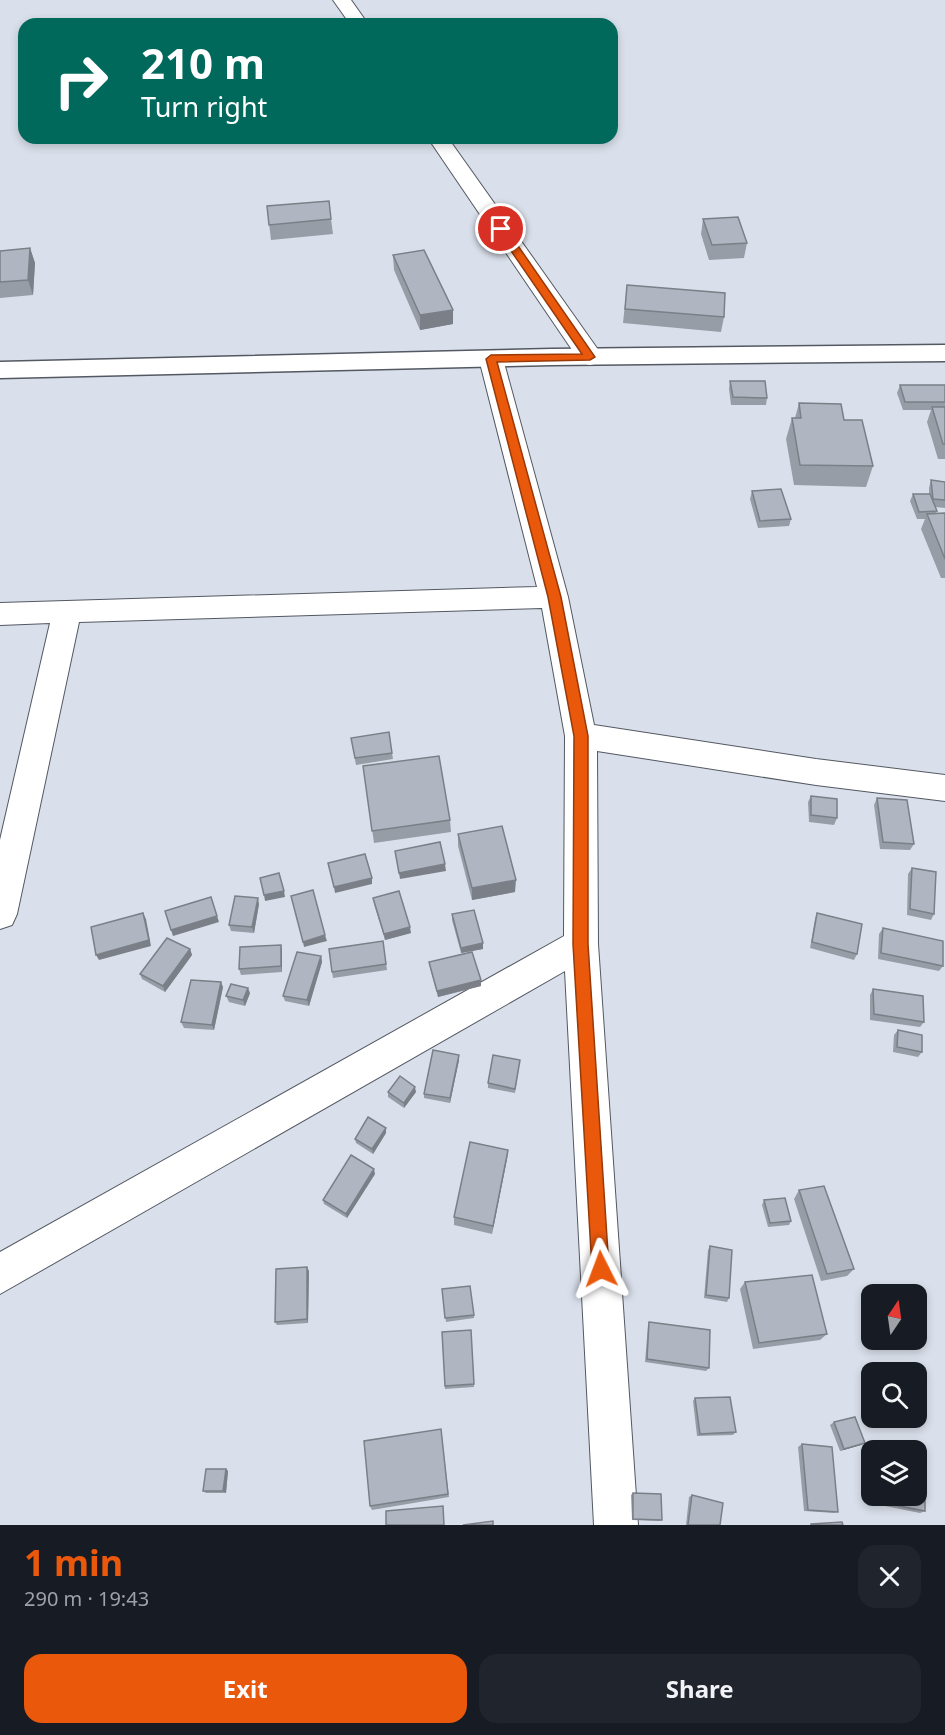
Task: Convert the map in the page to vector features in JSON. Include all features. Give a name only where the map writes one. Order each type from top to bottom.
[{"type":"street","points":[[342,0],[355,18]]},
{"type":"street","points":[[442,144],[590,357]]},
{"type":"street","points":[[0,370],[590,357],[945,353]]},
{"type":"street","points":[[491,359],[554,597],[581,736],[581,944],[616,1525]]},
{"type":"street","points":[[0,614],[554,597]]},
{"type":"street","points":[[0,914],[67,613]]},
{"type":"street","points":[[581,736],[816,772],[945,788]]},
{"type":"street","points":[[0,1274],[581,944]]},
{"type":"building","points":[[329,201],[331,219],[269,225],[267,206]]},
{"type":"building","points":[[738,217],[747,243],[712,245],[703,219]]},
{"type":"building","points":[[30,248],[28,280],[0,282],[0,251]]},
{"type":"building","points":[[424,250],[453,310],[420,315],[393,255]]},
{"type":"building","points":[[627,285],[725,293],[724,317],[625,309]]},
{"type":"building","points":[[730,381],[765,381],[767,398],[733,397]]},
{"type":"building","points":[[900,385],[945,385],[945,402],[905,402]]},
{"type":"building","points":[[799,403],[841,404],[844,420],[862,420],[873,466],[800,465],[792,418],[801,418]]},
{"type":"building","points":[[932,407],[945,407],[945,444],[943,444]]},
{"type":"building","points":[[931,480],[945,482],[945,500],[933,499]]},
{"type":"building","points":[[781,489],[791,519],[760,521],[752,491]]},
{"type":"building","points":[[913,494],[930,494],[937,511],[919,512]]},
{"type":"building","points":[[945,513],[945,559],[927,514]]},
{"type":"building","points":[[389,732],[392,753],[355,758],[351,738]]},
{"type":"building","points":[[439,756],[450,820],[372,831],[363,766]]},
{"type":"building","points":[[811,796],[837,799],[837,818],[811,815]]},
{"type":"building","points":[[877,798],[907,800],[914,844],[883,842]]},
{"type":"building","points":[[502,826],[516,880],[472,888],[458,834]]},
{"type":"building","points":[[440,842],[445,864],[399,873],[395,851]]},
{"type":"building","points":[[365,854],[372,878],[334,887],[328,863]]},
{"type":"building","points":[[912,868],[936,872],[934,914],[910,909]]},
{"type":"building","points":[[279,873],[284,891],[264,895],[260,878]]},
{"type":"building","points":[[313,890],[325,935],[303,942],[291,896]]},
{"type":"building","points":[[399,891],[410,927],[384,934],[373,898]]},
{"type":"building","points":[[235,896],[258,898],[252,927],[229,925]]},
{"type":"building","points":[[211,897],[217,916],[171,930],[165,911]]},
{"type":"building","points":[[474,910],[483,943],[461,948],[452,914]]},
{"type":"building","points":[[143,913],[149,940],[96,955],[91,927]]},
{"type":"building","points":[[817,913],[862,924],[857,954],[812,942]]},
{"type":"building","points":[[883,928],[943,941],[943,966],[881,953]]},
{"type":"building","points":[[167,938],[190,949],[163,986],[140,974]]},
{"type":"building","points":[[383,941],[386,964],[332,972],[329,949]]},
{"type":"building","points":[[281,945],[281,966],[239,969],[240,947]]},
{"type":"building","points":[[297,952],[321,956],[307,1000],[283,996]]},
{"type":"building","points":[[472,952],[481,980],[437,991],[429,962]]},
{"type":"building","points":[[191,980],[221,982],[212,1025],[181,1022]]},
{"type":"building","points":[[231,984],[248,988],[243,1000],[226,996]]},
{"type":"building","points":[[873,989],[923,996],[924,1022],[874,1014]]},
{"type":"building","points":[[898,1030],[922,1035],[922,1052],[897,1047]]},
{"type":"building","points":[[433,1050],[459,1055],[450,1098],[424,1094]]},
{"type":"building","points":[[493,1055],[520,1060],[515,1089],[488,1083]]},
{"type":"building","points":[[400,1076],[415,1087],[404,1103],[388,1092]]},
{"type":"building","points":[[368,1117],[386,1128],[372,1149],[355,1139]]},
{"type":"building","points":[[470,1142],[508,1150],[493,1226],[454,1217]]},
{"type":"building","points":[[351,1155],[374,1169],[346,1214],[323,1200]]},
{"type":"building","points":[[824,1186],[854,1269],[827,1274],[799,1190]]},
{"type":"building","points":[[785,1198],[791,1221],[770,1223],[764,1200]]},
{"type":"building","points":[[710,1246],[732,1250],[729,1298],[706,1295]]},
{"type":"building","points":[[307,1267],[307,1319],[275,1322],[276,1269]]},
{"type":"building","points":[[812,1275],[827,1334],[759,1343],[745,1282]]},
{"type":"building","points":[[470,1286],[474,1315],[445,1318],[442,1289]]},
{"type":"building","points":[[649,1322],[710,1330],[709,1368],[647,1359]]},
{"type":"building","points":[[471,1330],[474,1384],[445,1386],[442,1332]]},
{"type":"building","points":[[730,1397],[736,1432],[700,1434],[695,1398]]},
{"type":"building","points":[[855,1417],[864,1440],[861,1440],[861,1444],[844,1449],[834,1422]]},
{"type":"building","points":[[441,1429],[448,1494],[370,1506],[364,1441]]},
{"type":"building","points":[[802,1444],[832,1447],[838,1512],[808,1510]]},
{"type":"building","points":[[206,1469],[226,1469],[223,1491],[203,1491]]},
{"type":"building","points":[[633,1493],[661,1494],[662,1520],[633,1519]]},
{"type":"building","points":[[692,1495],[723,1503],[720,1525],[688,1525]]},
{"type":"building","points":[[443,1506],[444,1525],[386,1525],[386,1511]]},
{"type":"building","points":[[900,1506],[925,1506],[925,1511]]},
{"type":"building","points":[[493,1521],[493,1525],[463,1525]]},
{"type":"building","points":[[842,1522],[843,1525],[811,1525],[811,1524]]},
{"type":"route","points":[[501,229],[590,357],[491,359],[554,597],[581,736],[581,944],[601,1269]]}]
